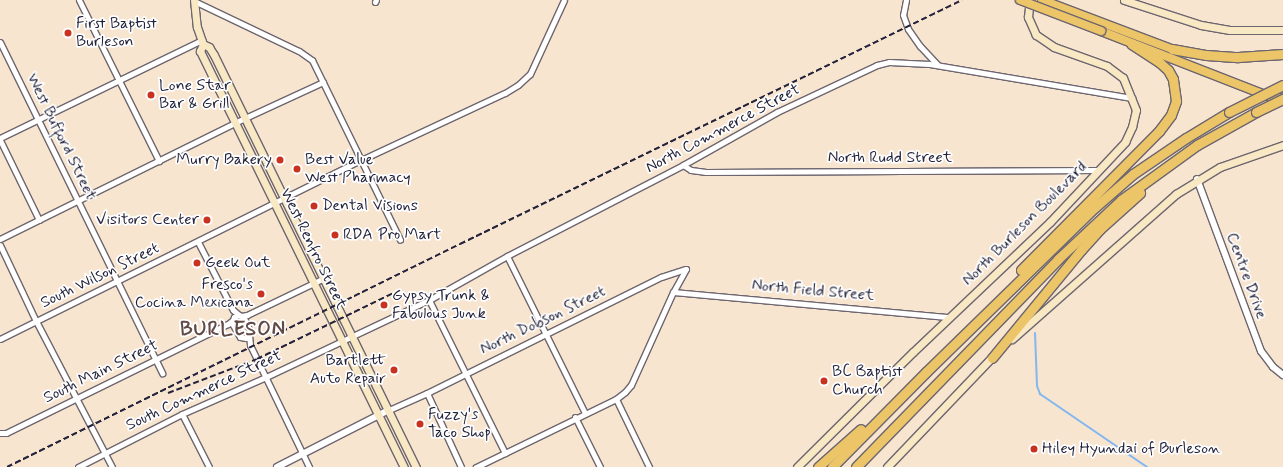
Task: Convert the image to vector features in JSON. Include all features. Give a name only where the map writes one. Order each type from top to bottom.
[{"type":"highway","points":[[1009,290],[1015,277],[1026,265],[1159,130],[1171,115],[1176,101],[1173,79],[1168,70],[1159,62],[1131,44]]},
{"type":"highway","points":[[1172,49],[1238,57],[1283,54]]},
{"type":"highway","points":[[832,467],[1009,290],[1094,208],[1133,174],[1186,138],[1229,112],[1283,85]]},
{"type":"highway","points":[[1272,97],[1283,99]]},
{"type":"highway","points":[[856,467],[1089,228],[1121,200],[1184,155],[1234,123],[1283,99]]},
{"type":"highway","points":[[992,358],[1012,331],[1030,312],[1100,229],[1184,155]]},
{"type":"highway","points":[[818,467],[860,431],[917,376],[926,372]]},
{"type":"main road","name":"West Renfro Street","points":[[193,0],[197,27],[202,42],[200,51],[404,467]]},
{"type":"main road","points":[[1020,0],[1272,97]]},
{"type":"main road","name":"North Burleson Boulevard","points":[[797,467],[950,317],[1050,222],[1124,142],[1132,127],[1136,110],[1123,78],[1107,66],[1054,47],[1036,36],[1028,17],[1029,8],[1033,0]]},
{"type":"main road","points":[[1042,0],[1172,49]]},
{"type":"main road","points":[[1124,0],[1201,25],[1230,30],[1283,30]]},
{"type":"main road","name":"West Renfro Street","points":[[202,42],[209,47],[245,118],[416,467]]},
{"type":"main road","points":[[887,467],[992,358],[1170,199],[1197,179],[1226,164],[1283,145]]},
{"type":"street","points":[[79,0],[159,161]]},
{"type":"street","points":[[193,0],[306,55],[312,60],[400,240]]},
{"type":"street","name":"South Wilson Street","points":[[0,339],[361,160],[505,93],[518,85],[530,74],[564,0]]},
{"type":"street","points":[[906,0],[903,15],[908,29],[920,46],[939,66]]},
{"type":"street","name":"West Bufford Street","points":[[0,42],[37,120],[118,281],[162,374]]},
{"type":"street","points":[[39,220],[0,139],[119,80],[202,42]]},
{"type":"street","name":"North Commerce Street","points":[[352,336],[429,300],[506,256],[683,165],[778,112],[877,65],[902,62],[939,66],[1132,98]]},
{"type":"street","points":[[0,239],[236,122],[323,82]]},
{"type":"street","name":"North Rudd Street","points":[[683,165],[691,170],[706,172],[1099,170]]},
{"type":"street","name":"Centre Drive","points":[[1197,179],[1261,351],[1273,367],[1283,374]]},
{"type":"street","points":[[198,242],[233,310],[240,316],[249,329],[251,346],[309,467]]},
{"type":"street","points":[[0,245],[36,322],[112,467]]},
{"type":"street","points":[[506,256],[585,413]]},
{"type":"street","name":"North Dobson Street","points":[[389,410],[466,374],[661,277],[686,269],[673,292]]},
{"type":"street","points":[[240,316],[247,315],[324,278]]},
{"type":"street","points":[[476,467],[575,417],[616,399],[625,392],[631,385],[673,292]]},
{"type":"street","name":"North Field Street","points":[[673,292],[950,317]]},
{"type":"street","points":[[429,300],[505,453]]},
{"type":"street","points":[[233,310],[233,324],[242,338],[251,346]]},
{"type":"street","name":"South Main Street","points":[[0,433],[6,433],[228,324],[233,319],[240,316]]},
{"type":"street","points":[[242,338],[249,336]]},
{"type":"street","name":"South Commerce Street","points":[[78,467],[182,414],[266,377],[352,336]]},
{"type":"street","points":[[427,393],[461,467]]},
{"type":"street","points":[[616,399],[649,467]]},
{"type":"street","points":[[277,467],[389,410]]},
{"type":"street","points":[[182,414],[209,467]]},
{"type":"street","points":[[575,417],[600,467]]},
{"type":"waterway","points":[[1035,333],[1037,386],[1040,394],[1147,467]]},
{"type":"railway","points":[[7,467],[460,244],[962,0]]},
{"type":"railway","points":[[168,393],[257,359],[402,289]]},
{"type":"place","name":"First Baptist Burleson","points":[[68,33]]},
{"type":"place","name":"Lone Star Bar & Grill","points":[[151,95]]},
{"type":"place","name":"Murry Bakery","points":[[280,160]]},
{"type":"place","name":"Best Value West Pharmacy","points":[[297,169]]},
{"type":"place","name":"Dental Visions","points":[[314,206]]},
{"type":"place","name":"Visitors Center","points":[[207,220]]},
{"type":"place","name":"RDA Pro Mart","points":[[335,235]]},
{"type":"place","name":"Geek Out","points":[[197,263]]},
{"type":"place","name":"Fresco's Cocina Mexicana","points":[[261,294]]},
{"type":"place","name":"Gypsy Trunk & Fabulous Junk","points":[[384,305]]},
{"type":"place","name":"Bartlett Auto Repair","points":[[394,370]]},
{"type":"place","name":"BC Baptist Church","points":[[824,381]]},
{"type":"place","name":"Fuzzy's Taco Shop","points":[[420,424]]},
{"type":"place","name":"Hiley Hyundai of Burleson","points":[[1034,449]]},
{"type":"district","name":"BURLESON","points":[[233,329]]}]
